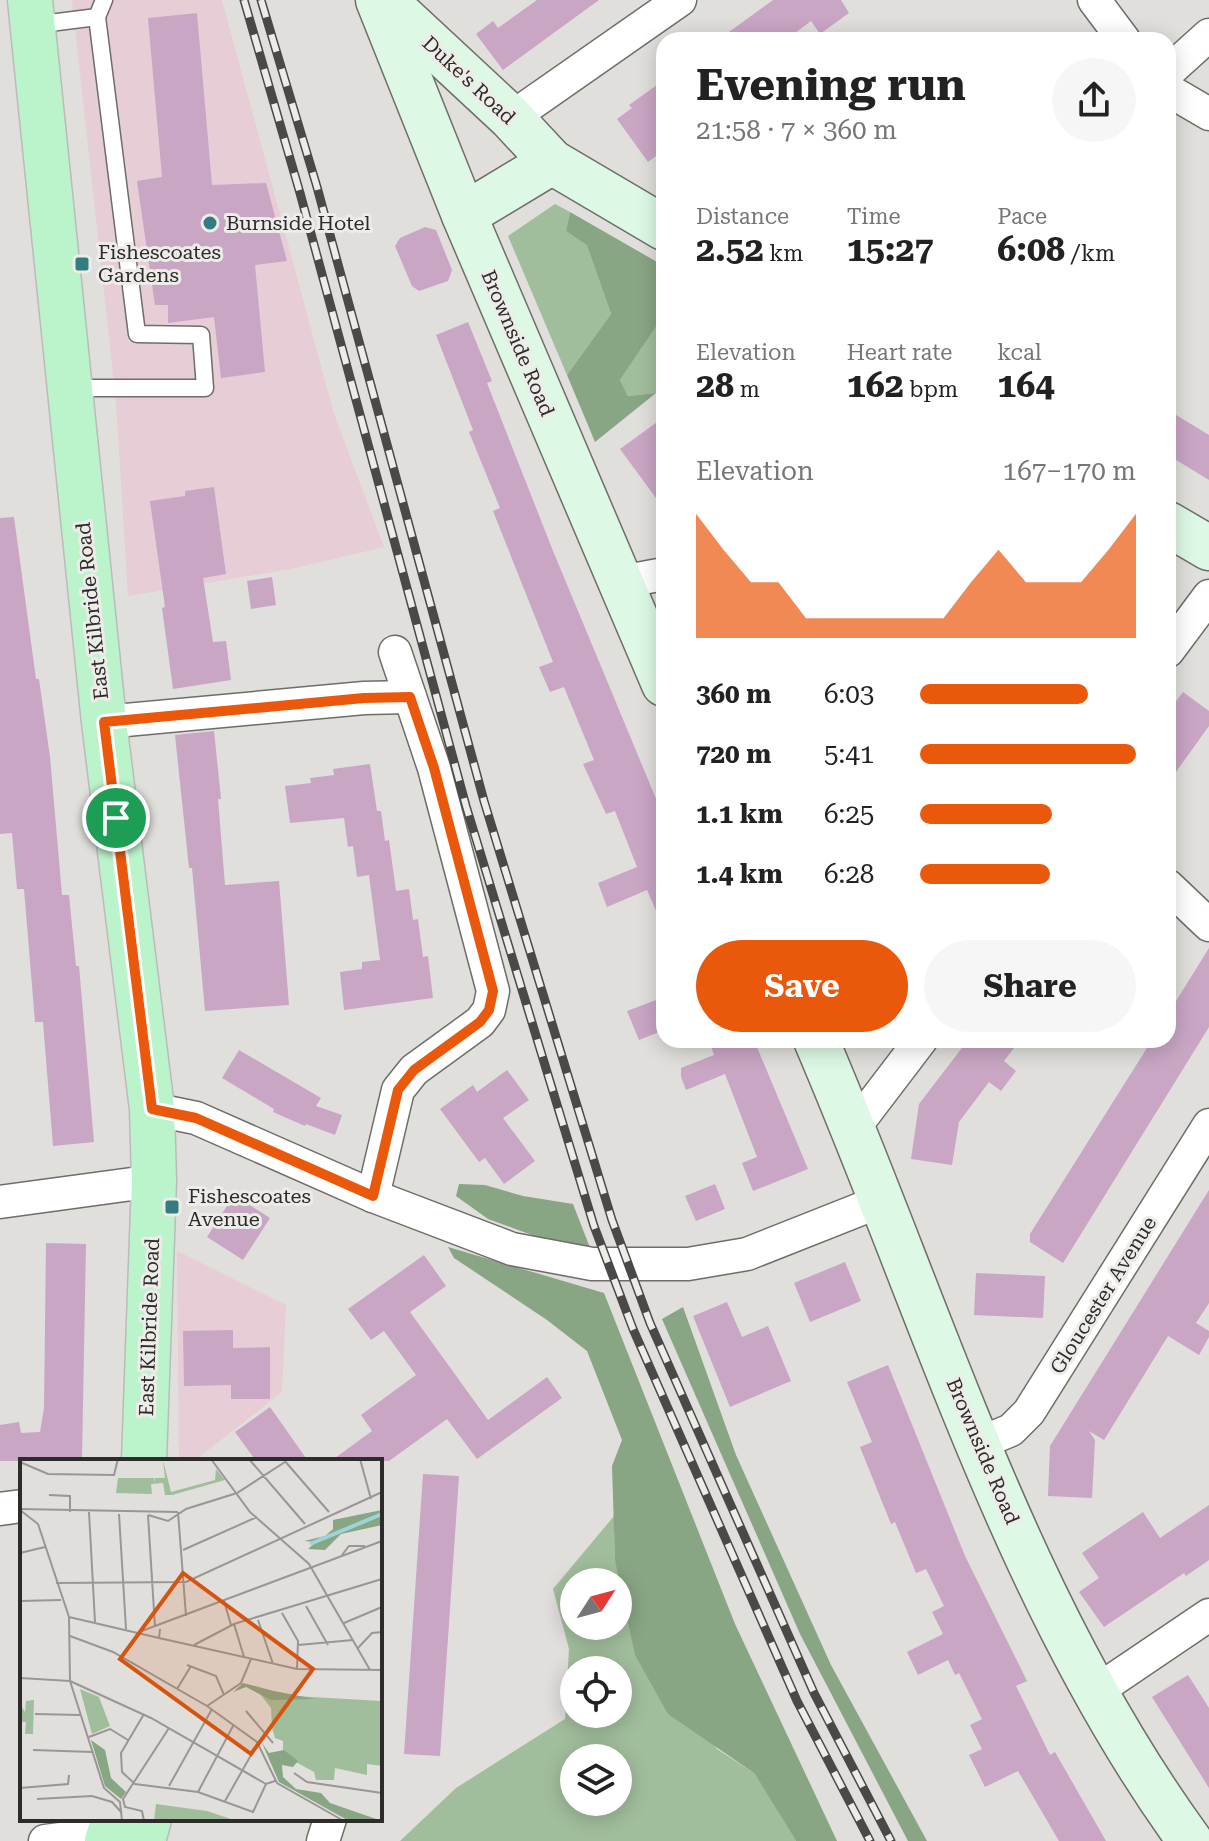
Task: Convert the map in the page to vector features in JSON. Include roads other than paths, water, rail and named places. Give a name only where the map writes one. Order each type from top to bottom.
[{"type":"main road","name":"East Kilbride Road","points":[[31,12],[104,722],[152,1109],[154,1181],[144,1459]]},
{"type":"main road","points":[[143,1841],[148,1821]]},
{"type":"street","name":"Duke's Road","points":[[381,0],[511,118],[552,162],[656,223]]},
{"type":"street","name":"Brownside Road","points":[[381,0],[464,215],[656,665]]},
{"type":"street","points":[[511,118],[680,0]]},
{"type":"street","points":[[1094,0],[1118,32]]},
{"type":"street","points":[[1176,65],[1209,35]]},
{"type":"street","points":[[1176,95],[1209,114]]},
{"type":"street","points":[[464,215],[552,162]]},
{"type":"street","points":[[1176,529],[1209,548]]},
{"type":"street","points":[[621,582],[656,575]]},
{"type":"street","points":[[1176,640],[1209,596]]},
{"type":"street","points":[[373,1196],[398,1090],[414,1070],[480,1022],[489,1010],[493,991],[434,768],[395,652]]},
{"type":"street","points":[[104,722],[364,698],[410,697]]},
{"type":"street","points":[[1176,894],[1209,925]]},
{"type":"street","name":"Brownside Road","points":[[819,1048],[978,1444],[1058,1622],[1095,1692],[1190,1841]]},
{"type":"street","points":[[854,1128],[915,1048]]},
{"type":"street","points":[[152,1109],[196,1118],[373,1196],[512,1249],[592,1264],[688,1264],[747,1254],[881,1201]]},
{"type":"street","name":"Gloucester Avenue","points":[[978,1444],[1011,1430],[1029,1412],[1209,1125]]},
{"type":"street","points":[[0,1202],[154,1181]]},
{"type":"street","points":[[0,1509],[20,1506]]},
{"type":"street","points":[[1095,1692],[1209,1615]]},
{"type":"street","points":[[323,1841],[329,1821]]},
{"type":"street","points":[[45,1841],[102,1832]]},
{"type":"lane","points":[[70,388],[205,388],[201,335],[137,334],[97,17],[104,0]]},
{"type":"lane","points":[[31,12],[97,17]]},
{"type":"railway","points":[[244,0],[300,193],[466,806],[594,1226],[633,1329],[797,1701],[870,1841]]},
{"type":"railway","points":[[261,0],[317,187],[484,801],[612,1220],[650,1323],[814,1693],[891,1841]]},
{"type":"place","name":"Burnside Hotel","points":[[210,223]]},
{"type":"place","name":"Fishescoates Gardens","points":[[82,264]]},
{"type":"place","name":"Fishescoates Avenue","points":[[172,1207]]}]
